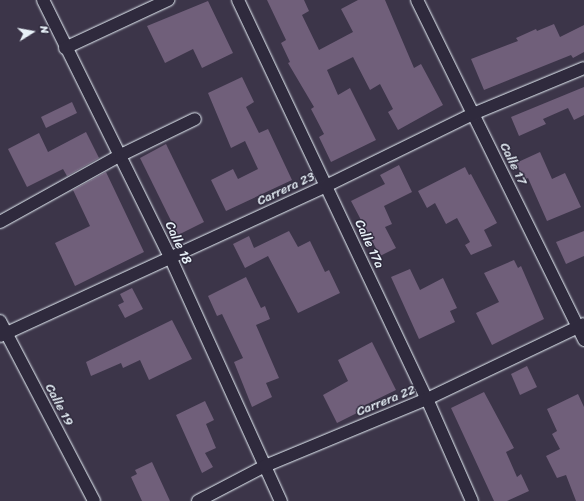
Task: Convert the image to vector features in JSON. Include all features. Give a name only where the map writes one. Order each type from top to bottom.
[{"type":"street","name":"Calle 18","points":[[43,0],[65,48],[121,155],[171,259],[281,501]]},
{"type":"street","points":[[65,48],[168,0]]},
{"type":"street","name":"Calle 17a","points":[[238,0],[427,399],[472,501]]},
{"type":"street","name":"Calle 17","points":[[417,0],[473,114],[581,326],[584,340]]},
{"type":"street","name":"Carrera 23","points":[[3,335],[171,259],[326,186],[473,114],[584,68]]},
{"type":"street","points":[[0,222],[121,155],[195,119]]},
{"type":"street","name":"Calle 19","points":[[0,321],[3,335],[94,501]]},
{"type":"street","name":"Carrera 22","points":[[198,501],[265,466],[427,399],[581,326]]},
{"type":"building","points":[[267,0],[304,0],[309,11],[302,15],[319,50],[353,32],[341,9],[358,0],[385,0],[414,68],[421,64],[443,105],[398,130],[388,112],[393,109],[380,84],[370,90],[353,57],[327,70],[338,95],[350,88],[376,140],[331,162],[319,137],[324,134],[311,109],[314,107],[288,63],[290,62],[281,43],[286,40]]},
{"type":"building","points":[[208,1],[233,53],[202,68],[193,49],[165,63],[147,26]]},
{"type":"building","points":[[554,24],[560,37],[584,25],[584,52],[573,58],[571,55],[484,90],[471,59],[518,41],[516,38],[536,29],[537,31]]},
{"type":"building","points":[[242,77],[254,102],[246,107],[259,133],[268,129],[292,180],[226,211],[211,180],[233,169],[238,179],[258,169],[245,141],[231,148],[208,93]]},
{"type":"building","points":[[584,87],[584,115],[574,120],[568,108],[543,119],[546,124],[519,136],[511,117]]},
{"type":"building","points":[[72,102],[77,113],[46,128],[41,117]]},
{"type":"building","points":[[86,132],[99,158],[67,176],[63,169],[27,187],[8,149],[39,133],[48,152]]},
{"type":"building","points":[[166,144],[204,222],[178,235],[140,158]]},
{"type":"building","points":[[540,152],[552,179],[565,173],[581,207],[547,221],[528,178],[524,180],[516,163]]},
{"type":"building","points":[[399,165],[412,192],[384,206],[392,224],[385,227],[396,248],[380,256],[351,201],[385,184],[380,175]]},
{"type":"building","points":[[465,167],[469,175],[471,174],[497,223],[484,230],[492,246],[471,255],[465,245],[470,242],[457,218],[446,224],[435,203],[427,208],[418,191]]},
{"type":"building","points":[[106,172],[144,252],[75,286],[55,243],[90,226],[73,190]]},
{"type":"building","points":[[289,231],[298,247],[310,241],[325,272],[329,270],[340,293],[298,313],[268,256],[245,268],[233,244],[249,236],[254,248]]},
{"type":"building","points":[[584,231],[584,256],[566,264],[556,242]]},
{"type":"building","points":[[514,260],[518,268],[521,266],[544,319],[492,345],[476,313],[499,302],[484,273]]},
{"type":"building","points":[[410,269],[420,290],[443,278],[457,308],[450,311],[455,322],[419,339],[391,277]]},
{"type":"building","points":[[246,277],[261,308],[265,306],[270,319],[256,325],[279,378],[266,383],[272,397],[252,407],[234,362],[243,358],[222,314],[217,316],[208,296]]},
{"type":"building","points":[[132,288],[143,309],[125,318],[118,305],[124,302],[120,294]]},
{"type":"building","points":[[172,320],[192,359],[149,380],[140,360],[123,368],[121,363],[91,376],[86,362]]},
{"type":"building","points":[[372,342],[396,390],[357,409],[359,412],[337,423],[323,395],[348,381],[338,360]]},
{"type":"building","points":[[527,366],[537,387],[520,395],[511,374]]},
{"type":"building","points":[[484,392],[514,448],[506,452],[517,477],[521,474],[529,491],[507,501],[494,501],[451,408]]},
{"type":"building","points":[[578,394],[584,407],[584,501],[576,501],[566,475],[557,478],[546,456],[560,449],[552,434],[557,431],[547,409]]},
{"type":"building","points":[[205,401],[214,420],[206,424],[216,448],[205,453],[213,467],[202,473],[176,415]]},
{"type":"building","points":[[152,462],[170,501],[142,501],[131,477],[137,474],[135,470]]}]
